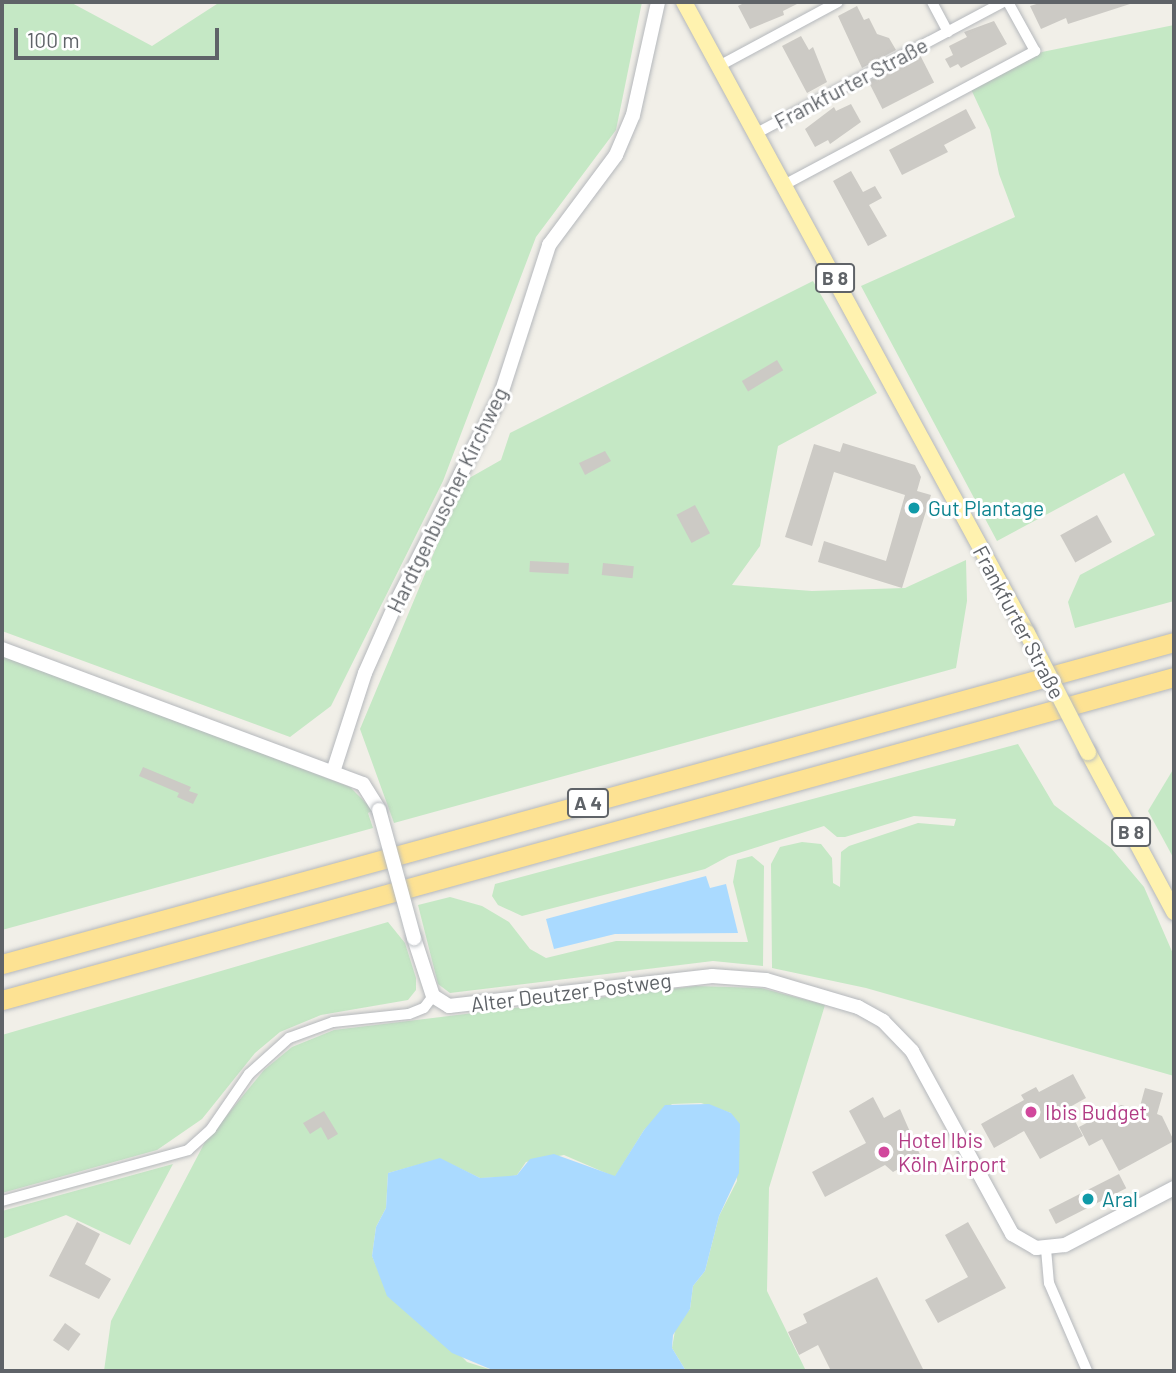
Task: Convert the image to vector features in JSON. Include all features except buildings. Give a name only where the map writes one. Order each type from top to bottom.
[{"type":"highway","name":"A 4","points":[[2,964],[1174,642]]},
{"type":"highway","name":"A 4","points":[[2,1000],[1174,677]]},
{"type":"main road","name":"Frankfurter Straße","points":[[684,2],[1027,633],[1174,912]]},
{"type":"street","name":"Hardtgenbuscher Kirchweg","points":[[333,772],[365,673],[396,603],[501,394],[549,245],[620,145],[633,115],[658,2]]},
{"type":"street","points":[[719,66],[838,2]]},
{"type":"street","name":"Frankfurter Straße","points":[[932,2],[948,32]]},
{"type":"street","points":[[783,185],[1035,51],[1006,2]]},
{"type":"street","name":"Frankfurter Straße","points":[[755,134],[1006,2]]},
{"type":"street","points":[[2,649],[363,784],[379,810],[433,996],[424,1008],[409,1014],[333,1021],[289,1038],[249,1074],[211,1129],[188,1150],[2,1201]]},
{"type":"street","name":"Alter Deutzer Postweg","points":[[433,996],[449,1006],[467,1005],[712,976],[766,980],[858,1007],[883,1021],[912,1051],[1012,1234],[1026,1245],[1046,1249]]},
{"type":"street","points":[[1087,1371],[1049,1283],[1046,1249],[1065,1245],[1174,1188]]},
{"type":"green space","points":[[2,2],[70,2],[152,46],[220,2],[642,2],[616,130],[536,237],[443,481],[331,706],[290,737],[2,631]]},
{"type":"green space","points":[[1174,25],[1174,601],[1075,628],[1068,602],[1080,575],[1155,535],[1124,473],[997,541],[861,286],[1015,217],[999,174],[990,130],[970,87],[1042,52]]},
{"type":"green space","points":[[813,281],[877,393],[778,446],[760,546],[732,585],[812,591],[905,588],[966,560],[967,601],[956,668],[394,823],[360,729],[464,481],[501,460],[510,433]]},
{"type":"green space","points":[[2,655],[350,787],[373,810],[368,813],[373,828],[2,930]]},
{"type":"green space","points":[[1018,744],[1054,805],[1111,848],[1144,887],[1174,956],[1174,1076],[866,988],[772,968],[771,864],[780,847],[802,842],[821,844],[832,858],[833,883],[840,887],[841,852],[849,846],[918,823],[954,826],[956,819],[914,816],[845,837],[837,837],[824,826],[729,856],[705,869],[522,916],[498,905],[492,896],[495,884]]},
{"type":"green space","points":[[1174,768],[1174,859],[1148,811]]},
{"type":"green space","points":[[752,856],[764,866],[763,966],[713,961],[450,993],[438,984],[418,905],[450,897],[482,906],[509,922],[530,949],[546,958],[616,941],[748,942],[733,882],[737,860]]},
{"type":"green space","points":[[388,922],[405,943],[416,978],[416,990],[408,1000],[321,1015],[280,1032],[255,1053],[202,1119],[157,1150],[2,1193],[2,1035]]},
{"type":"green space","points":[[696,986],[761,988],[825,1005],[769,1188],[767,1291],[806,1371],[686,1371],[672,1348],[676,1325],[690,1309],[693,1286],[705,1271],[719,1216],[737,1181],[731,1113],[701,1103],[672,1104],[644,1130],[615,1177],[564,1155],[526,1162],[517,1175],[509,1177],[480,1178],[440,1159],[388,1173],[386,1208],[376,1227],[372,1256],[378,1270],[467,1362],[495,1371],[104,1371],[111,1321],[205,1142],[264,1070],[292,1047],[334,1030]]},
{"type":"green space","points":[[173,1164],[130,1245],[66,1215],[2,1239],[2,1211]]},
{"type":"water","points":[[706,876],[710,888],[726,884],[738,933],[615,934],[554,949],[546,919]]},
{"type":"water","points":[[709,1104],[731,1113],[740,1124],[739,1173],[719,1216],[705,1271],[693,1286],[690,1309],[673,1335],[672,1348],[686,1371],[495,1371],[452,1353],[387,1296],[372,1256],[376,1227],[386,1208],[388,1173],[440,1158],[480,1178],[509,1176],[517,1175],[530,1159],[554,1154],[615,1176],[644,1130],[665,1105]]},
{"type":"place","name":"Gut Plantage","points":[[914,508]]},
{"type":"place","name":"Ibis Budget","points":[[1031,1112]]},
{"type":"place","name":"Hotel Ibis Köln Airport","points":[[884,1152]]},
{"type":"place","name":"Aral","points":[[1088,1199]]}]
